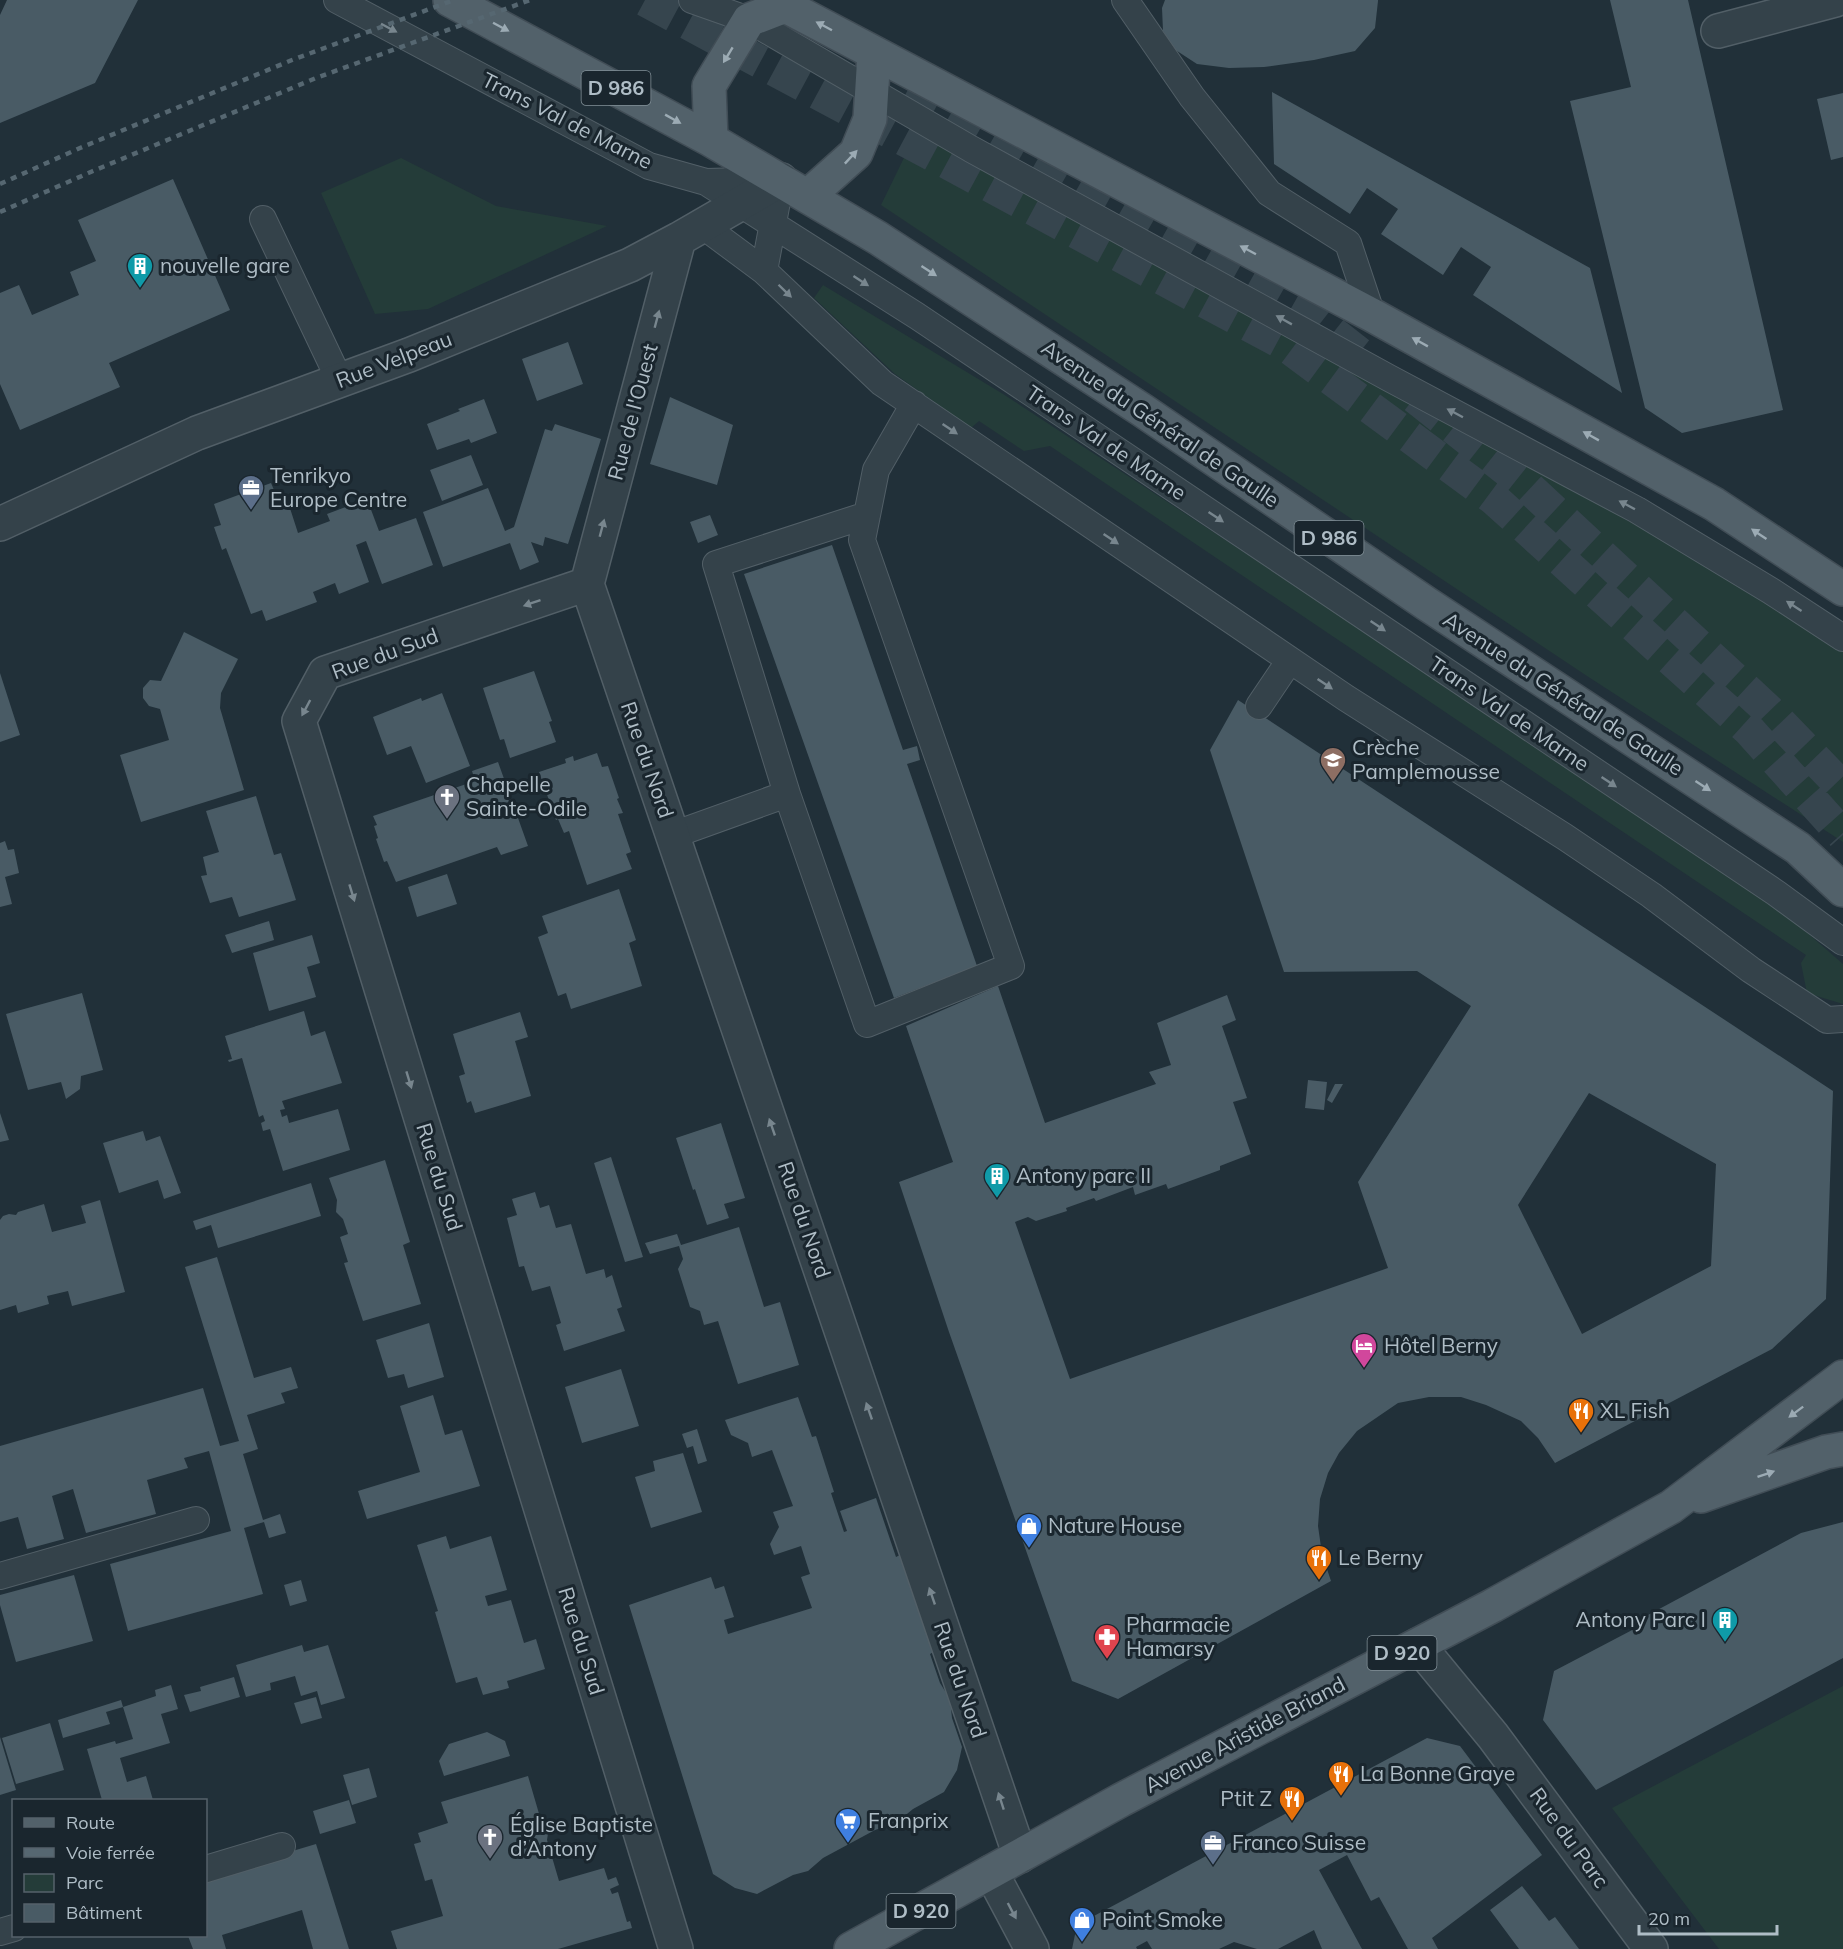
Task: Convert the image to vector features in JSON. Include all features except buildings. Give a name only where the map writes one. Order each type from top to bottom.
[{"type":"main road","name":"Avenue du Général de Gaulle","points":[[450,0],[711,140],[878,238],[1142,410],[1426,604],[1798,848],[1843,890]]},
{"type":"main road","points":[[711,140],[709,86],[749,20],[780,3],[1372,315],[1714,504],[1843,589]]},
{"type":"main road","points":[[795,188],[856,153],[870,119],[874,53]]},
{"type":"main road","name":"Avenue Aristide Briand","points":[[851,1949],[1130,1795],[1418,1645],[1671,1507],[1843,1377]]},
{"type":"main road","name":"Avenue Aristide Briand","points":[[1671,1507],[1826,1452],[1843,1449]]},
{"type":"street","points":[[1718,31],[1835,0]]},
{"type":"street","name":"Rue Velpeau","points":[[0,524],[197,433],[410,355],[630,265],[740,204],[795,188]]},
{"type":"street","name":"Rue de l'Ouest","points":[[587,584],[690,232]]},
{"type":"street","name":"Rue du Nord","points":[[587,584],[1020,1856]]},
{"type":"street","name":"Rue du Sud","points":[[587,584],[325,673],[299,721],[676,1949]]},
{"type":"street","name":"Rue du Parc","points":[[1418,1645],[1493,1736],[1651,1949]]},
{"type":"street","points":[[991,1872],[1032,1949]]},
{"type":"lane","name":"Trans Val de Marne","points":[[337,0],[649,165],[706,182],[916,316],[1766,887],[1843,942]]},
{"type":"lane","points":[[692,0],[749,20],[992,160],[1368,367],[1637,510],[1771,591],[1843,638]]},
{"type":"lane","points":[[1125,0],[1192,97],[1269,193],[1348,243],[1372,315]]},
{"type":"lane","points":[[706,182],[795,188],[773,224],[764,271]]},
{"type":"lane","points":[[264,219],[340,381]]},
{"type":"lane","points":[[690,232],[764,271],[882,383],[914,405],[1290,660],[1565,837],[1651,896],[1751,970],[1827,1020],[1843,1019]]},
{"type":"lane","points":[[867,515],[716,564],[788,794],[867,1024],[1011,966],[862,540],[867,515],[876,470],[914,405]]},
{"type":"lane","points":[[1259,706],[1290,660]]},
{"type":"lane","points":[[673,835],[788,794]]},
{"type":"lane","points":[[0,1576],[196,1520]]},
{"type":"lane","points":[[207,1869],[282,1846]]},
{"type":"green space","points":[[919,127],[1538,469],[1790,614],[1843,652],[1843,842],[1587,676],[881,205]]},
{"type":"green space","points":[[401,158],[496,206],[607,226],[428,309],[375,314],[321,193]]},
{"type":"green space","points":[[823,285],[1003,394],[1719,864],[1781,910],[1843,964],[1843,1004],[1807,993],[1801,963],[1806,955],[1050,446],[1024,451],[979,421],[971,428],[895,374],[814,298]]},
{"type":"green space","points":[[1843,1686],[1843,1949],[1719,1949],[1612,1808]]},
{"type":"tunnel","points":[[645,0],[1284,344],[1494,499],[1749,730],[1843,835]]},
{"type":"tunnel","points":[[909,88],[1309,314],[1370,362]]},
{"type":"tunnel","points":[[1415,397],[1527,486],[1768,710],[1843,788]]},
{"type":"railway","points":[[0,184],[80,148],[292,60],[454,0]]},
{"type":"railway","points":[[0,212],[316,78],[530,0]]},
{"type":"place","name":"nouvelle gare","points":[[140,289]]},
{"type":"place","name":"Tenrikyo Europe Centre","points":[[251,511]]},
{"type":"place","name":"Crèche Pamplemousse","points":[[1333,783]]},
{"type":"place","name":"Chapelle Sainte-Odile","points":[[447,820]]},
{"type":"place","name":"Antony parc II","points":[[997,1199]]},
{"type":"place","name":"Hôtel Berny","points":[[1364,1369]]},
{"type":"place","name":"XL Fish","points":[[1581,1434]]},
{"type":"place","name":"Nature House","points":[[1029,1549]]},
{"type":"place","name":"Le Berny","points":[[1319,1581]]},
{"type":"place","name":"Antony Parc I","points":[[1725,1643]]},
{"type":"place","name":"Pharmacie Hamarsy","points":[[1107,1660]]},
{"type":"place","name":"La Bonne Graye","points":[[1341,1797]]},
{"type":"place","name":"Ptit Z","points":[[1292,1822]]},
{"type":"place","name":"Franprix","points":[[848,1844]]},
{"type":"place","name":"Église Baptiste d’Antony","points":[[490,1860]]},
{"type":"place","name":"Franco Suisse","points":[[1213,1866]]},
{"type":"place","name":"Point Smoke","points":[[1082,1943]]}]
